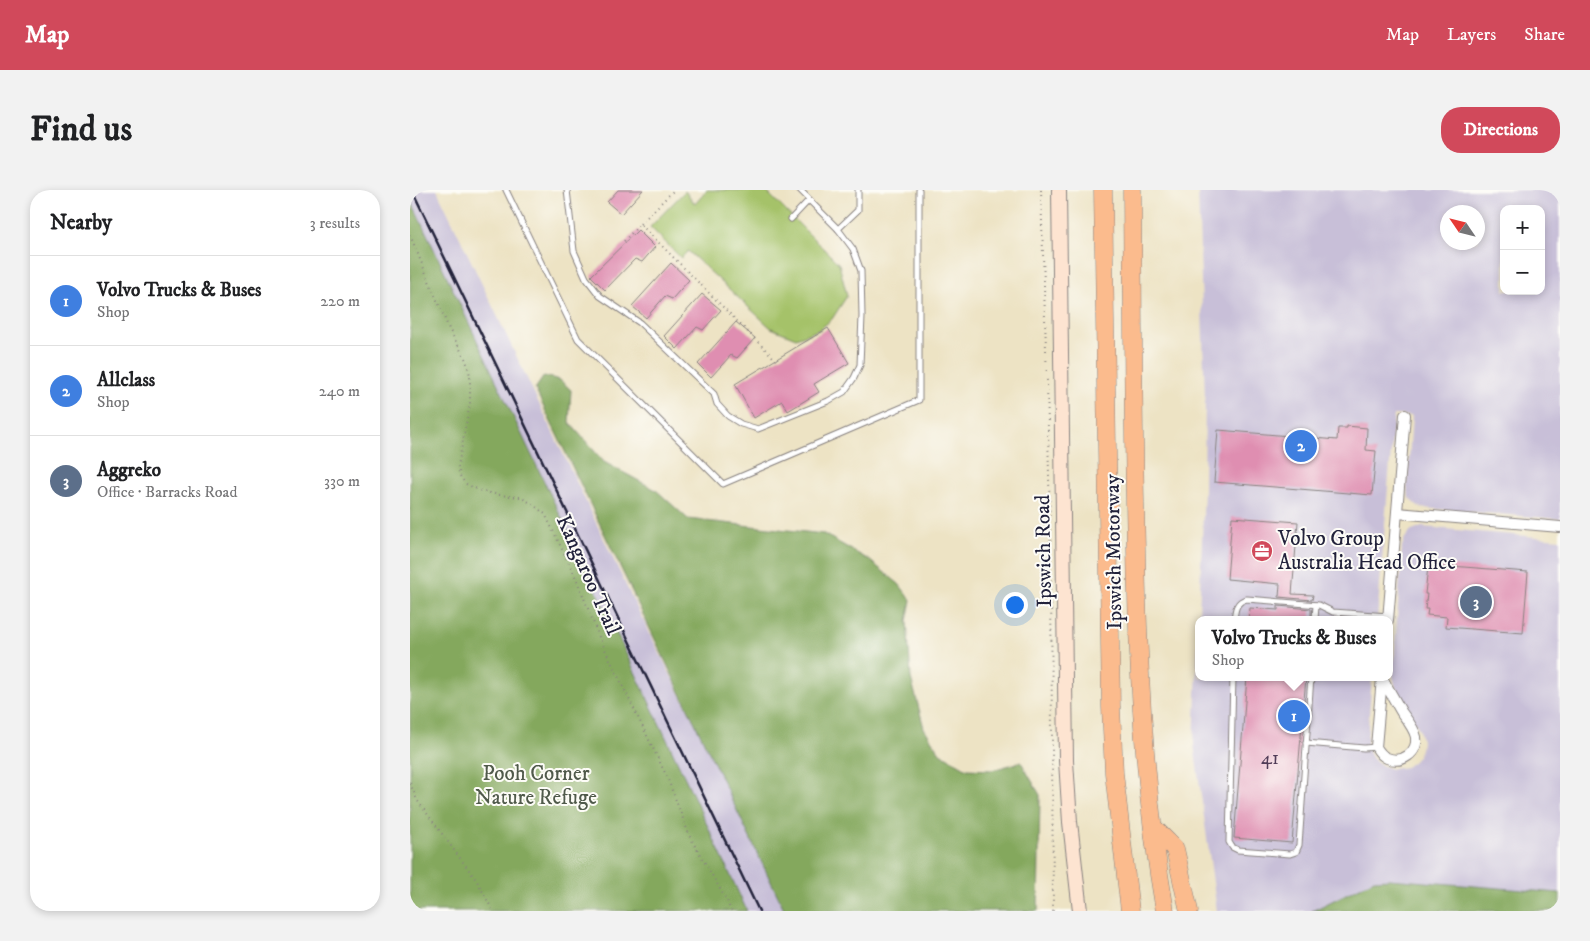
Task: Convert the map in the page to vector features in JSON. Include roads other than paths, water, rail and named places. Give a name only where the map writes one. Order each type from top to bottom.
[{"type":"highway","name":"Ipswich Motorway","points":[[1103,190],[1111,707],[1115,782],[1130,911]]},
{"type":"highway","name":"Ipswich Motorway","points":[[1132,190],[1134,499],[1138,643],[1144,736],[1153,827],[1165,911]]},
{"type":"highway","points":[[1153,827],[1174,848],[1189,911]]},
{"type":"street","name":"Ipswich Road","points":[[1059,190],[1066,762],[1070,822],[1080,911]]},
{"type":"street","points":[[1388,616],[1405,415]]},
{"type":"street","points":[[1397,513],[1560,527]]},
{"type":"street","points":[[1382,681],[1376,747],[1380,754],[1388,759],[1398,760],[1408,756],[1415,749],[1416,737],[1384,681]]},
{"type":"lane","points":[[506,190],[578,339],[723,484],[920,400],[919,190]]},
{"type":"lane","points":[[567,190],[574,251],[586,278],[600,296],[640,323],[714,394],[717,404],[728,416],[741,424],[758,429],[828,401],[844,392],[860,365],[861,271],[853,249],[838,229],[800,190]]},
{"type":"lane","points":[[838,229],[858,210],[858,190]]},
{"type":"lane","points":[[791,219],[809,200],[811,201]]},
{"type":"lane","points":[[1235,616],[1236,608],[1245,599],[1316,605],[1332,612],[1369,616]]},
{"type":"lane","points":[[1315,616],[1316,605]]},
{"type":"lane","points":[[1233,681],[1229,840],[1233,848],[1238,850],[1290,854],[1298,850],[1300,845],[1311,681]]},
{"type":"lane","points":[[1306,743],[1364,748],[1376,747]]},
{"type":"railway","points":[[412,190],[759,911]]},
{"type":"place","name":"Allclass","points":[[1301,446]]},
{"type":"place","name":"Volvo Group Australia Head Office","points":[[1262,551]]},
{"type":"place","name":"Aggreko","points":[[1476,602]]},
{"type":"place","name":"Volvo Trucks & Buses","points":[[1294,716]]},
{"type":"park label","name":"Pooh Corner Nature Refuge","points":[[536,786]]}]
